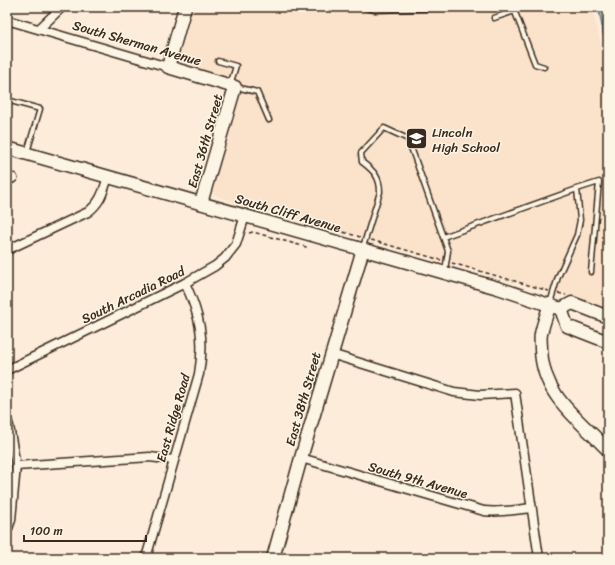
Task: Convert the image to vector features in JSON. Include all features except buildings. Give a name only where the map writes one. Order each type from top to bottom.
[{"type":"street","points":[[39,29],[62,7]]},
{"type":"street","points":[[168,67],[185,7]]},
{"type":"street","name":"South Sherman Avenue","points":[[7,20],[233,86]]},
{"type":"street","name":"East 36th Street","points":[[201,204],[233,86]]},
{"type":"street","name":"South Cliff Avenue","points":[[7,148],[245,216],[364,244],[446,267],[555,306],[572,303],[608,317]]},
{"type":"street","points":[[7,250],[88,212],[96,205],[103,195],[108,177]]},
{"type":"street","name":"South Arcadia Road","points":[[7,370],[185,283],[215,266],[225,258],[236,244],[245,216]]},
{"type":"street","name":"East 38th Street","points":[[273,558],[364,244]]},
{"type":"street","name":"East Ridge Road","points":[[146,558],[199,374],[202,354],[201,334],[198,319],[193,300],[185,283]]},
{"type":"street","points":[[555,306],[567,326],[608,342]]},
{"type":"street","points":[[555,306],[541,334],[541,361],[546,380],[556,396],[574,418],[589,430],[608,450]]},
{"type":"street","points":[[331,354],[454,392],[480,396],[515,393],[539,558]]},
{"type":"street","points":[[7,420],[10,426],[16,466],[11,520],[7,531]]},
{"type":"street","points":[[16,466],[150,457],[174,460]]},
{"type":"street","name":"South 9th Avenue","points":[[301,458],[484,511],[511,512],[531,508]]},
{"type":"lane","points":[[363,7],[375,10],[446,7]]},
{"type":"lane","points":[[494,18],[514,9],[535,64],[544,67]]},
{"type":"lane","points":[[218,61],[236,66],[233,86],[257,92],[269,120]]},
{"type":"lane","points":[[7,100],[40,109],[27,154]]},
{"type":"lane","points":[[364,244],[380,192],[380,183],[372,169],[362,162],[361,153],[384,128],[408,139],[448,251],[446,267]]},
{"type":"lane","points":[[443,237],[599,182],[591,272]]},
{"type":"lane","points":[[555,306],[553,292],[558,277],[577,235],[580,220],[577,189]]},
{"type":"path","points":[[312,223],[364,244],[446,267],[567,296]]},
{"type":"shaded area","name":"Lincoln High School","points":[[194,7],[592,7],[603,53],[608,92],[608,308],[220,197],[214,194],[213,186],[243,83],[177,63]]},
{"type":"shaded area","points":[[602,434],[608,436],[608,558]]},
{"type":"waterway","points":[[599,7],[604,35],[608,38]]},
{"type":"place","name":"Lincoln High School","points":[[417,139]]}]
